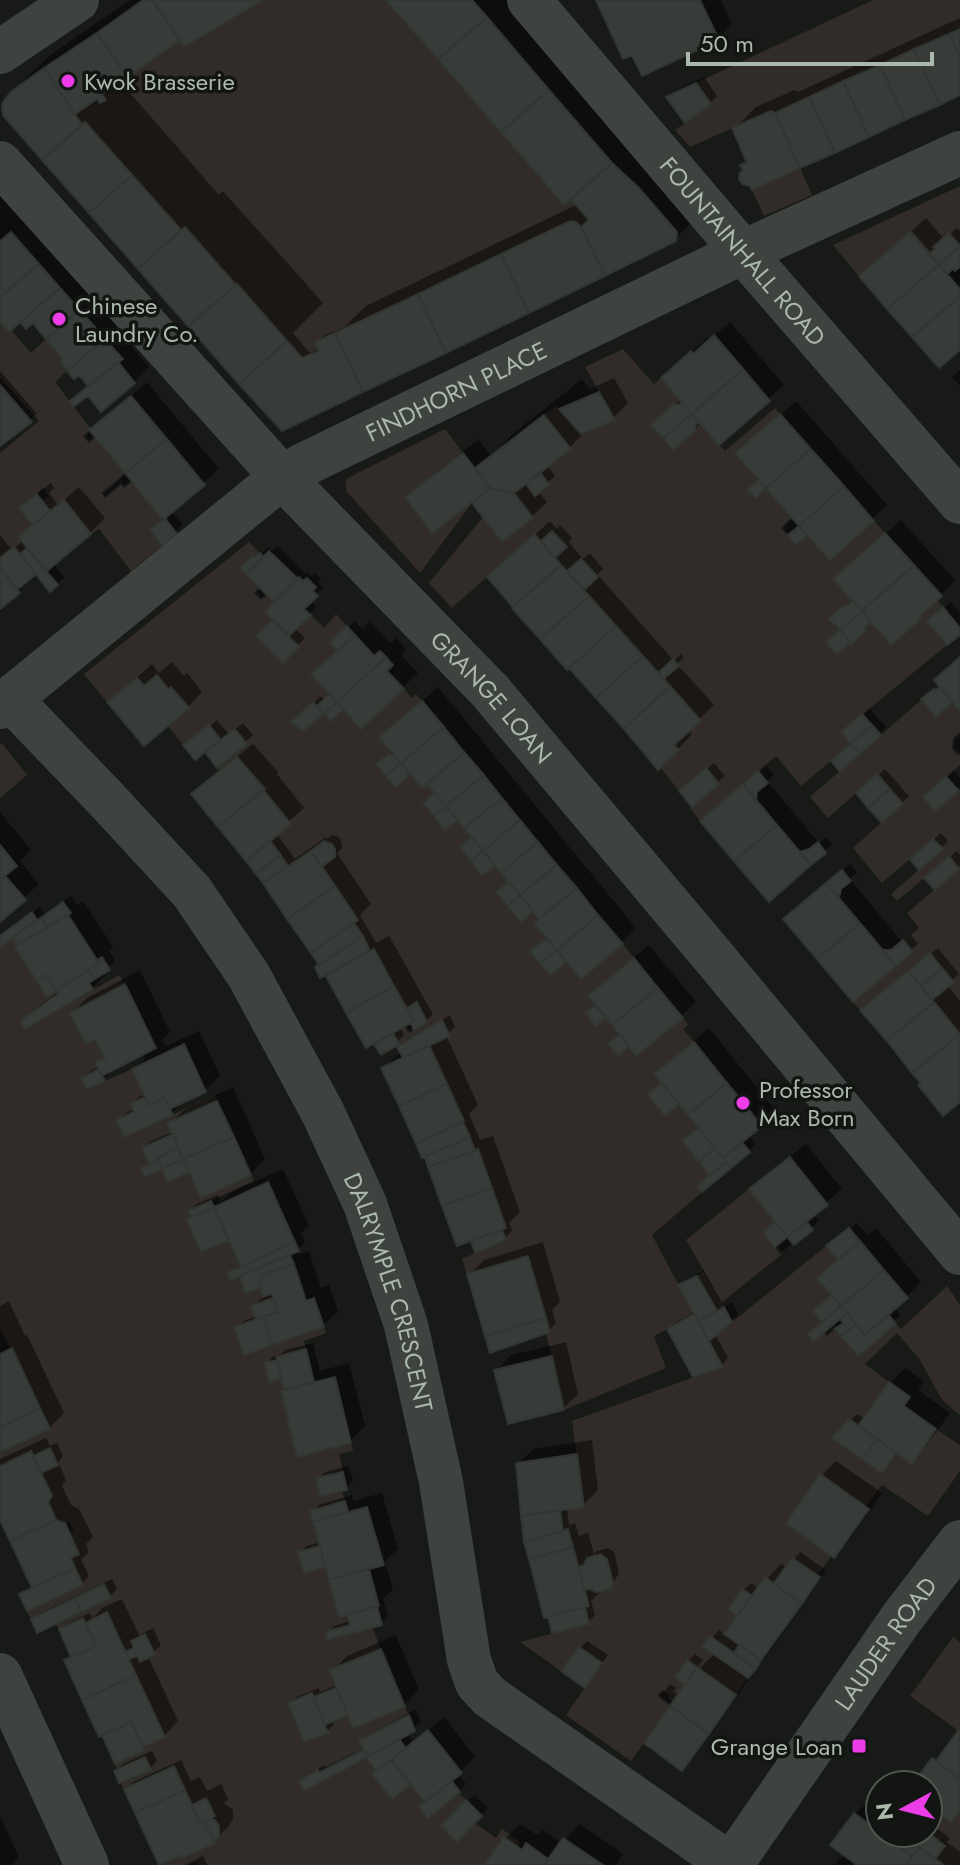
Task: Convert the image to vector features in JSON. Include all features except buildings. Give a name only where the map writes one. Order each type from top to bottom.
[{"type":"street","points":[[0,52],[77,0]]},
{"type":"street","name":"FOUNTAINHALL ROAD","points":[[529,0],[960,502]]},
{"type":"street","name":"FINDHORN PLACE","points":[[5,703],[282,477],[743,252],[960,153]]},
{"type":"street","name":"GRANGE LOAN","points":[[0,163],[282,477],[490,691],[960,1253]]},
{"type":"street","name":"DALRYMPLE CRESCENT","points":[[5,703],[107,800],[192,892],[265,1004],[323,1113],[365,1204],[406,1325],[441,1482],[469,1660],[477,1683],[490,1697],[731,1865]]},
{"type":"street","name":"LAUDER ROAD","points":[[731,1865],[901,1619],[960,1542]]},
{"type":"street","points":[[0,1675],[87,1865]]},
{"type":"shaded area","points":[[263,0],[386,0],[563,204],[571,199],[589,220],[581,227],[570,221],[316,342],[319,351],[302,358],[185,227],[181,230],[86,122],[82,125],[75,114],[97,99],[101,103],[105,100],[102,94],[180,40],[184,47]]},
{"type":"shaded area","points":[[873,0],[960,0],[960,29],[775,113],[771,111],[690,147],[675,130],[711,105],[696,83]]},
{"type":"shaded area","points":[[800,168],[812,195],[764,216],[752,190]]},
{"type":"shaded area","points":[[960,186],[960,246],[949,233],[929,254],[910,232],[859,276],[833,245]]},
{"type":"shaded area","points":[[0,322],[31,353],[46,339],[63,359],[60,362],[67,371],[55,382],[91,429],[83,436],[89,443],[96,437],[125,473],[101,493],[105,498],[121,485],[124,488],[132,482],[163,520],[150,531],[162,546],[131,571],[99,529],[91,534],[64,501],[50,511],[42,501],[49,496],[43,488],[19,508],[33,525],[27,548],[20,554],[14,547],[0,558],[0,453],[39,421],[0,378]]},
{"type":"shaded area","points":[[623,349],[654,384],[661,378],[682,402],[673,405],[651,425],[673,450],[695,431],[699,422],[725,451],[775,408],[780,414],[736,453],[759,480],[748,490],[756,498],[766,488],[792,517],[781,528],[795,544],[807,535],[830,560],[874,521],[885,533],[833,579],[853,601],[829,619],[840,630],[826,642],[837,654],[866,632],[864,628],[871,622],[920,616],[937,600],[943,607],[927,621],[947,645],[841,732],[851,744],[801,786],[776,756],[700,821],[690,808],[719,783],[706,768],[679,791],[660,767],[679,751],[674,745],[700,721],[663,679],[678,666],[658,673],[584,590],[597,576],[582,559],[567,571],[555,558],[567,547],[553,531],[541,541],[534,535],[452,608],[429,583],[483,517],[503,542],[533,519],[514,493],[526,484],[536,495],[549,485],[540,472],[570,449],[544,415],[556,406],[581,434],[614,419],[585,367]]},
{"type":"shaded area","points":[[445,429],[463,453],[405,498],[432,533],[472,503],[420,573],[347,492],[345,482]]},
{"type":"shaded area","points":[[249,542],[260,553],[241,569],[259,587],[254,593],[261,600],[267,595],[274,602],[265,612],[272,620],[256,636],[282,663],[299,647],[289,636],[311,615],[324,628],[336,614],[347,626],[329,642],[337,651],[312,674],[330,694],[317,706],[313,702],[292,722],[303,730],[324,714],[331,721],[343,709],[361,728],[404,689],[412,698],[416,694],[422,701],[379,737],[394,755],[377,765],[395,787],[407,778],[408,771],[422,787],[427,784],[434,793],[423,803],[445,830],[457,820],[472,837],[460,847],[482,874],[495,865],[509,882],[497,892],[520,921],[533,911],[539,919],[549,940],[544,940],[531,952],[550,975],[565,960],[581,978],[623,944],[634,958],[588,995],[595,1005],[586,1013],[606,1018],[620,1034],[608,1044],[618,1055],[683,1018],[688,1025],[683,1029],[694,1042],[655,1073],[662,1083],[648,1094],[665,1116],[679,1104],[699,1128],[683,1142],[710,1176],[702,1192],[652,1235],[694,1314],[654,1336],[666,1368],[564,1410],[546,1333],[550,1331],[529,1256],[467,1274],[462,1259],[505,1240],[502,1230],[506,1228],[478,1150],[475,1151],[429,1045],[449,1036],[442,1021],[381,1056],[398,1044],[393,1033],[405,1027],[409,1033],[427,1022],[417,1002],[407,1008],[374,949],[370,951],[354,923],[358,920],[321,867],[335,857],[333,846],[324,841],[288,866],[270,841],[291,824],[237,757],[220,771],[217,768],[247,744],[235,729],[221,740],[209,725],[183,745],[168,726],[189,708],[157,675],[144,686],[136,678],[107,702],[84,674]]},
{"type":"shaded area","points":[[921,700],[936,716],[953,702],[960,711],[960,732],[953,738],[952,749],[960,755],[960,765],[923,797],[935,811],[960,790],[960,1033],[932,1000],[953,982],[931,954],[860,1010],[853,1002],[912,952],[904,941],[919,928],[907,913],[959,868],[949,857],[897,901],[891,894],[942,849],[933,839],[882,883],[853,848],[903,803],[877,774],[828,818],[810,797]]},
{"type":"shaded area","points":[[0,744],[27,775],[0,798]]},
{"type":"shaded area","points":[[12,938],[47,996],[56,991],[58,994],[20,1021],[25,1029],[119,975],[125,984],[70,1013],[85,1043],[95,1039],[105,1058],[96,1062],[99,1069],[81,1078],[87,1089],[132,1069],[145,1097],[130,1104],[134,1112],[116,1120],[124,1137],[215,1095],[217,1101],[168,1123],[173,1134],[142,1148],[149,1164],[141,1169],[145,1177],[162,1169],[168,1181],[189,1172],[201,1198],[251,1175],[254,1181],[188,1211],[191,1217],[186,1219],[201,1252],[229,1240],[241,1267],[228,1273],[230,1280],[240,1276],[272,1293],[273,1298],[252,1306],[256,1319],[235,1327],[244,1355],[324,1327],[326,1333],[304,1341],[306,1349],[276,1356],[277,1360],[265,1363],[282,1379],[284,1390],[281,1391],[297,1457],[351,1443],[353,1451],[339,1454],[343,1472],[316,1478],[320,1496],[342,1491],[345,1501],[310,1511],[320,1546],[298,1553],[304,1573],[325,1567],[339,1616],[347,1615],[350,1625],[325,1632],[327,1640],[372,1627],[381,1649],[330,1670],[336,1688],[288,1704],[304,1742],[327,1733],[325,1725],[348,1715],[354,1728],[405,1707],[409,1715],[359,1741],[363,1750],[300,1780],[304,1791],[366,1757],[392,1799],[411,1784],[425,1802],[420,1807],[428,1818],[459,1793],[466,1800],[457,1841],[475,1823],[496,1838],[502,1829],[519,1841],[519,1848],[484,1865],[163,1864],[214,1843],[220,1831],[211,1818],[215,1815],[206,1798],[192,1805],[174,1766],[124,1789],[121,1783],[150,1769],[145,1757],[117,1769],[115,1764],[165,1737],[129,1659],[154,1655],[145,1634],[131,1641],[134,1648],[125,1652],[107,1612],[85,1623],[83,1618],[59,1629],[56,1624],[111,1598],[104,1585],[31,1619],[27,1611],[83,1585],[71,1558],[69,1532],[74,1530],[70,1522],[56,1520],[48,1502],[52,1496],[41,1473],[57,1465],[33,1456],[30,1451],[0,1466],[0,1452],[50,1429],[0,1328],[0,947]]},
{"type":"shaded area","points":[[749,1189],[775,1222],[763,1232],[781,1255],[722,1302],[724,1307],[717,1311],[697,1276],[704,1271],[686,1240]]},
{"type":"shaded area","points":[[826,1246],[838,1260],[817,1278],[832,1295],[814,1312],[822,1322],[808,1335],[814,1341],[835,1329],[858,1356],[896,1324],[901,1329],[947,1286],[960,1305],[960,1415],[942,1400],[920,1360],[897,1333],[865,1364],[889,1382],[858,1426],[848,1419],[832,1438],[882,1473],[896,1453],[912,1463],[936,1429],[960,1445],[960,1471],[928,1516],[882,1485],[865,1507],[820,1475],[786,1523],[831,1556],[818,1575],[792,1558],[774,1583],[765,1577],[752,1596],[742,1589],[728,1609],[737,1616],[725,1634],[739,1645],[734,1653],[711,1636],[703,1646],[748,1678],[736,1695],[686,1660],[675,1677],[685,1685],[673,1702],[662,1690],[657,1696],[670,1706],[631,1761],[566,1715],[602,1663],[579,1647],[561,1671],[520,1642],[589,1624],[584,1590],[597,1592],[610,1589],[613,1583],[607,1559],[601,1554],[587,1558],[584,1565],[579,1567],[569,1529],[563,1531],[560,1510],[584,1507],[572,1421],[722,1367],[709,1341]]},
{"type":"shaded area","points":[[953,1637],[960,1642],[960,1732],[910,1696]]},
{"type":"shaded area","points":[[960,1811],[960,1865],[944,1865],[935,1859],[944,1849],[944,1817],[951,1822]]},
{"type":"place","name":"Kwok Brasserie","points":[[68,81]]},
{"type":"place","name":"Chinese Laundry Co.","points":[[59,319]]},
{"type":"place","name":"Professor Max Born","points":[[743,1103]]},
{"type":"place","name":"Grange Loan","points":[[859,1746]]}]
